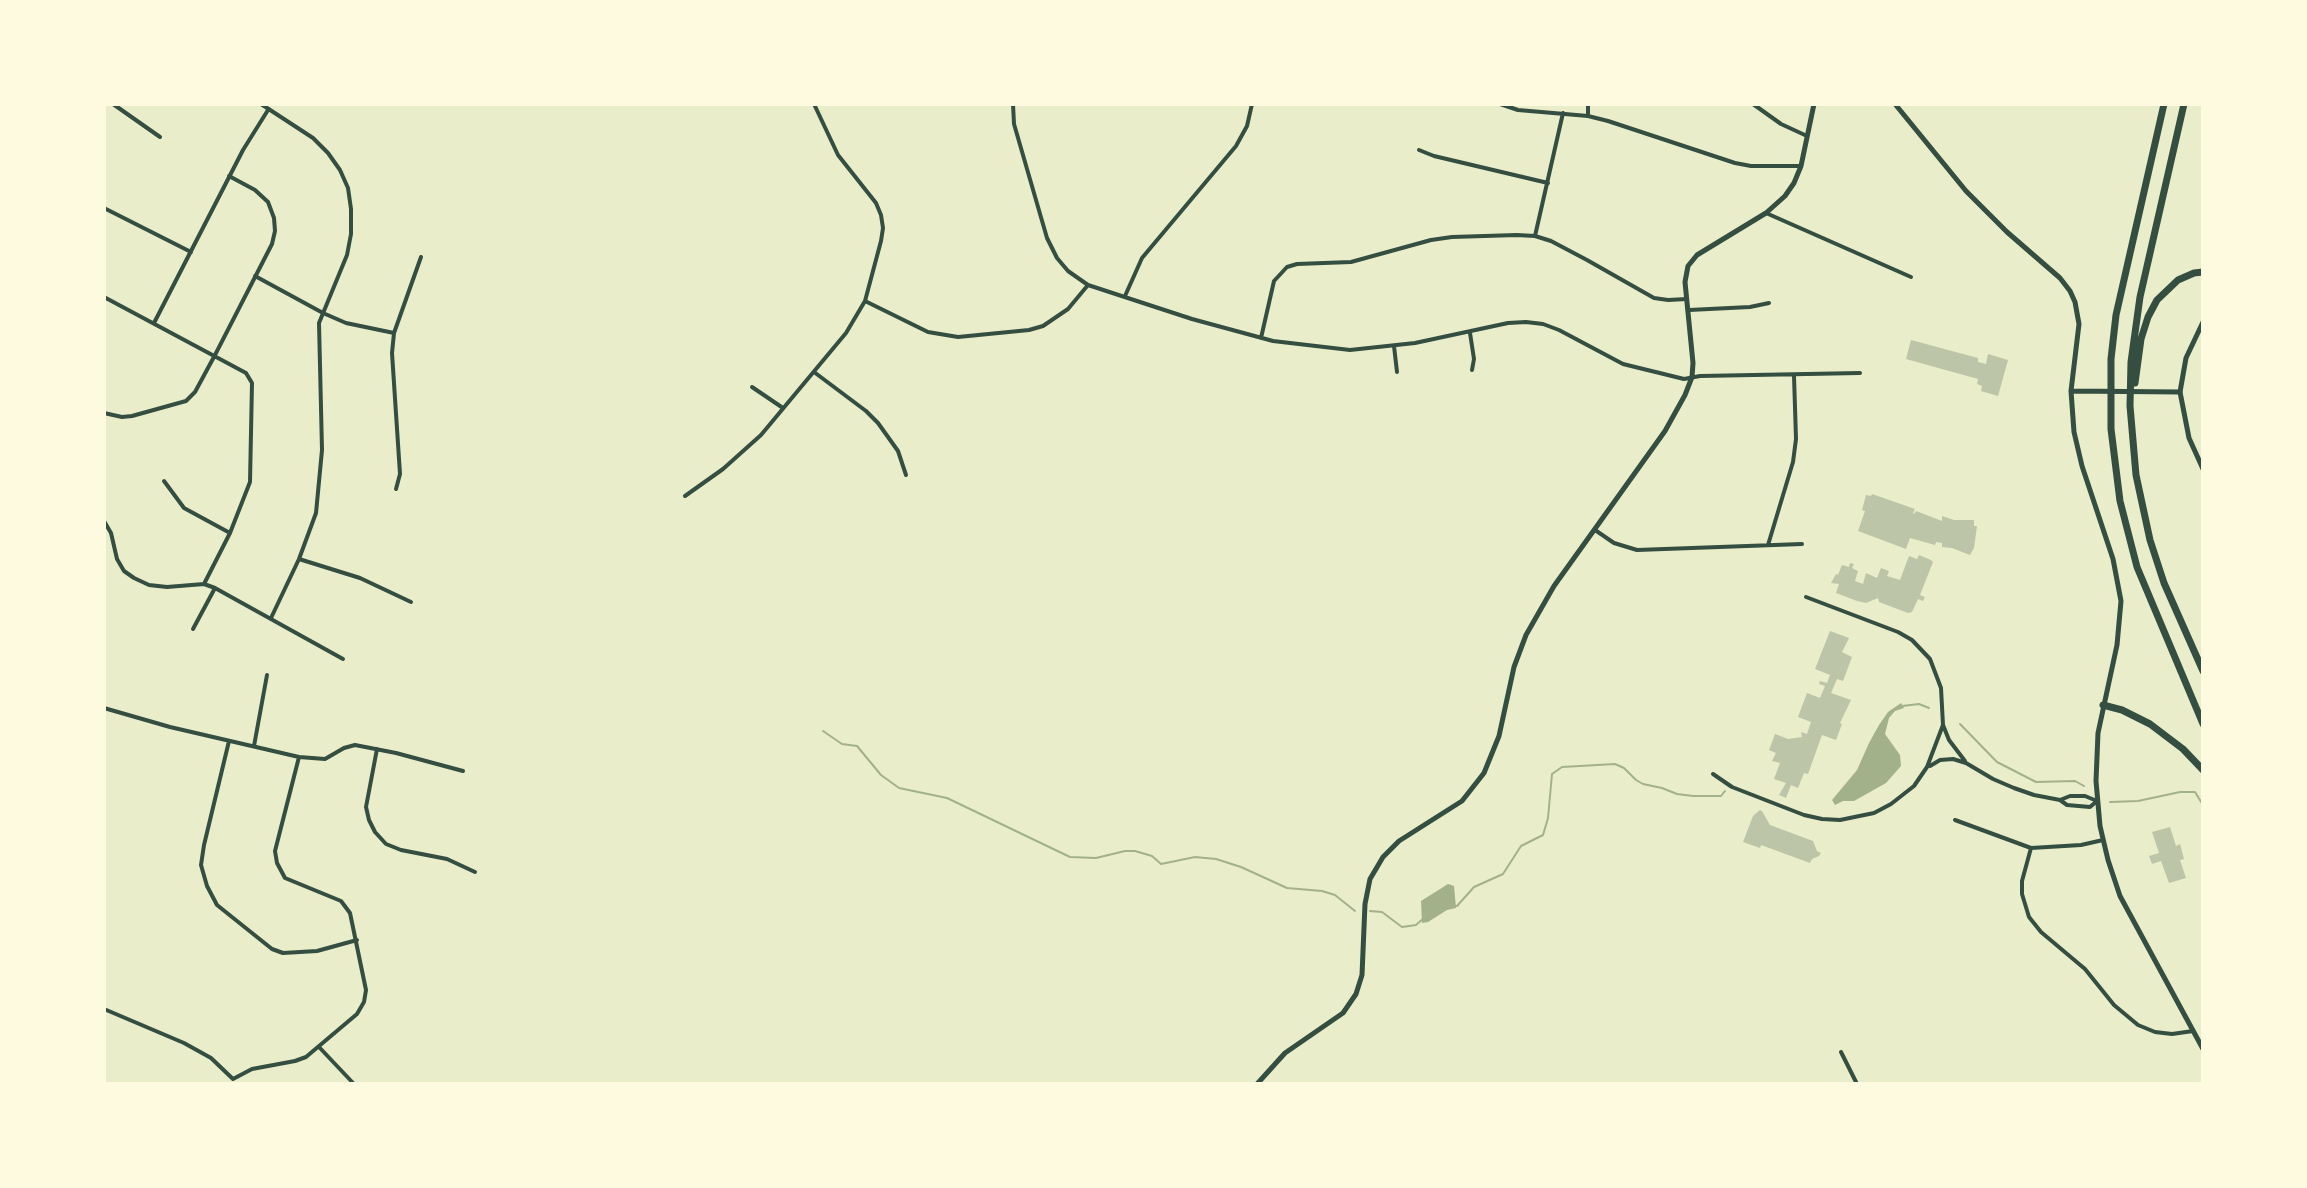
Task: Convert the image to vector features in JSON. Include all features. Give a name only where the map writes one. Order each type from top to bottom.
[{"type":"highway","points":[[2164,104],[2116,315],[2111,359],[2111,429],[2120,501],[2137,567],[2203,724]]},
{"type":"highway","points":[[2184,104],[2140,297],[2131,362],[2131,429],[2138,485],[2150,540],[2164,583],[2203,671]]},
{"type":"highway","points":[[2131,429],[2138,350],[2152,308],[2163,291],[2178,280],[2203,272]]},
{"type":"highway","points":[[2103,705],[2122,710],[2150,724],[2203,770]]},
{"type":"main road","points":[[1257,1084],[1285,1053],[1343,1013],[1356,994],[1362,975],[1365,904],[1370,879],[1376,868],[1399,841],[1446,813],[1478,784],[1499,736],[1514,667],[1526,635],[1554,586],[1677,412],[1692,377],[1693,352],[1686,275],[1691,260],[1766,213],[1790,190],[1801,166],[1814,104]]},
{"type":"main road","points":[[1895,104],[1975,201],[2069,288],[2075,302],[2079,320],[2071,391],[2077,446],[2113,559],[2121,601],[2117,645],[2103,705],[2097,749],[2097,801],[2103,840],[2120,896],[2203,1049]]},
{"type":"main road","points":[[2203,322],[2186,358],[2180,392],[2189,438],[2203,469]]},
{"type":"main road","points":[[2071,391],[2180,392]]},
{"type":"street","points":[[113,104],[160,137]]},
{"type":"street","points":[[261,104],[313,138],[340,170],[348,188],[351,234],[342,272],[319,323],[322,450],[316,513],[299,559],[271,618]]},
{"type":"street","points":[[685,496],[743,452],[846,333],[865,301],[881,241],[881,215],[876,203],[838,155],[814,104]]},
{"type":"street","points":[[1013,104],[1014,124],[1047,238],[1057,258],[1068,271],[1088,285],[1192,319],[1261,338],[1350,350],[1394,346],[1526,322],[1559,330],[1623,364],[1684,379],[1860,373]]},
{"type":"street","points":[[1125,296],[1142,258],[1236,146],[1247,126],[1252,104]]},
{"type":"street","points":[[1500,104],[1518,110],[1588,116],[1735,163],[1801,166]]},
{"type":"street","points":[[1588,104],[1588,116]]},
{"type":"street","points":[[1753,104],[1781,124],[1807,136]]},
{"type":"street","points":[[154,323],[229,176],[268,109]]},
{"type":"street","points":[[1535,236],[1563,113]]},
{"type":"street","points":[[1419,150],[1548,183]]},
{"type":"street","points":[[104,413],[132,416],[186,401],[195,392],[215,355],[272,244],[275,231],[268,202],[255,190],[229,176]]},
{"type":"street","points":[[104,208],[191,252]]},
{"type":"street","points":[[1766,213],[1911,277]]},
{"type":"street","points":[[1261,338],[1274,281],[1287,267],[1351,262],[1452,237],[1535,236],[1551,241],[1654,298],[1687,299]]},
{"type":"street","points":[[396,489],[400,474],[393,391],[394,333],[421,257]]},
{"type":"street","points":[[255,276],[346,323],[394,333]]},
{"type":"street","points":[[865,301],[928,332],[958,337],[1043,326],[1068,309],[1088,285]]},
{"type":"street","points":[[104,297],[246,373],[252,383],[250,482],[230,533],[204,584]]},
{"type":"street","points":[[1689,310],[1769,303]]},
{"type":"street","points":[[1470,333],[1474,359],[1472,370]]},
{"type":"street","points":[[1394,346],[1397,372]]},
{"type":"street","points":[[814,372],[878,423],[898,451],[906,475]]},
{"type":"street","points":[[1768,545],[1793,462],[1796,439],[1794,376]]},
{"type":"street","points":[[752,387],[783,408]]},
{"type":"street","points":[[164,481],[184,508],[230,533]]},
{"type":"street","points":[[104,521],[111,533],[117,559],[124,571],[134,578],[149,585],[204,584],[215,588],[343,659]]},
{"type":"street","points":[[1595,530],[1614,543],[1637,550],[1802,544]]},
{"type":"street","points":[[299,559],[360,578],[411,602]]},
{"type":"street","points":[[193,629],[215,588]]},
{"type":"street","points":[[1806,597],[1912,640],[1930,659],[1939,679],[1943,725],[1949,740],[1966,763]]},
{"type":"street","points":[[254,746],[267,675]]},
{"type":"street","points":[[104,708],[299,757],[325,759],[355,745],[463,771]]},
{"type":"street","points":[[1713,774],[1732,787],[1804,815],[1840,820],[1865,816],[1891,804],[1914,786],[1927,767],[1943,725]]},
{"type":"street","points":[[229,741],[201,865],[217,905],[272,949],[283,953],[317,951],[357,940]]},
{"type":"street","points":[[377,749],[366,807],[375,832],[386,844],[447,859],[475,872]]},
{"type":"street","points":[[104,1009],[184,1043],[211,1058],[233,1079],[252,1069],[306,1057],[357,1014],[366,990],[350,913],[341,901],[285,878],[277,863],[275,851],[299,757]]},
{"type":"street","points":[[1927,767],[1940,760],[1953,759],[2014,788],[2060,800],[2067,805],[2085,808],[2097,801],[2085,796],[2060,800]]},
{"type":"street","points":[[1955,820],[2031,848],[2081,845],[2103,840]]},
{"type":"street","points":[[2031,848],[2022,881],[2022,894],[2029,917],[2041,932],[2085,969],[2114,1005],[2138,1025],[2155,1032],[2172,1034],[2193,1031]]},
{"type":"street","points":[[319,1047],[354,1084]]},
{"type":"street","points":[[1841,1052],[1857,1084]]},
{"type":"shaded area","points":[[1901,703],[1904,708],[1895,711],[1889,718],[1885,734],[1900,755],[1901,766],[1886,783],[1854,801],[1835,805],[1832,800],[1857,770],[1879,725],[1888,712]]},
{"type":"shaded area","points":[[1448,884],[1454,886],[1456,908],[1422,923],[1421,901]]},
{"type":"building","points":[[1911,340],[1978,358],[1978,362],[1986,364],[1988,354],[2008,360],[1998,396],[1981,391],[1978,379],[1906,359]]},
{"type":"building","points":[[1872,494],[1915,509],[1914,514],[1916,511],[1942,521],[1942,516],[1954,520],[1974,520],[1974,526],[1977,526],[1970,555],[1942,547],[1942,543],[1936,542],[1935,545],[1910,538],[1906,549],[1858,531],[1865,511],[1862,510],[1866,495]]},
{"type":"building","points":[[1919,555],[1933,562],[1920,595],[1925,597],[1923,601],[1918,599],[1912,612],[1879,602],[1878,598],[1866,603],[1857,601],[1836,593],[1839,584],[1831,583],[1842,565],[1849,567],[1850,563],[1858,571],[1855,581],[1863,584],[1866,573],[1877,578],[1881,568],[1889,571],[1887,576],[1900,580],[1909,556],[1917,559]]},
{"type":"building","points":[[1830,631],[1849,638],[1842,652],[1852,657],[1843,681],[1837,679],[1831,693],[1851,700],[1836,740],[1822,735],[1808,774],[1804,773],[1798,788],[1791,785],[1786,798],[1779,795],[1786,783],[1774,779],[1780,763],[1772,761],[1776,753],[1769,750],[1775,734],[1788,739],[1802,737],[1801,732],[1807,734],[1811,722],[1798,717],[1807,693],[1820,698],[1825,686],[1819,684],[1820,681],[1827,683],[1830,675],[1815,669]]},
{"type":"building","points":[[1760,810],[1770,825],[1813,841],[1821,853],[1819,856],[1810,863],[1761,845],[1760,848],[1743,842],[1753,816]]},
{"type":"building","points":[[2170,827],[2176,846],[2180,844],[2184,859],[2180,860],[2186,878],[2169,883],[2161,861],[2152,864],[2149,856],[2159,853],[2152,832]]},
{"type":"waterway","points":[[1902,706],[1919,704],[1929,708]]},
{"type":"waterway","points":[[1960,724],[1997,762],[2036,782],[2075,781],[2084,786]]},
{"type":"waterway","points":[[823,731],[842,744],[857,746],[881,775],[899,788],[947,798],[1070,857],[1096,858],[1135,851],[1152,856],[1161,864],[1195,857],[1216,859],[1287,888],[1335,895],[1355,911]]},
{"type":"waterway","points":[[1455,906],[1474,887],[1503,874],[1521,846],[1543,835],[1548,818],[1552,774],[1562,767],[1615,764],[1643,784],[1677,794],[1721,796],[1725,791]]},
{"type":"waterway","points":[[2110,802],[2195,792],[2203,805]]},
{"type":"waterway","points":[[1370,911],[1382,912],[1402,927],[1416,925],[1425,917]]}]
